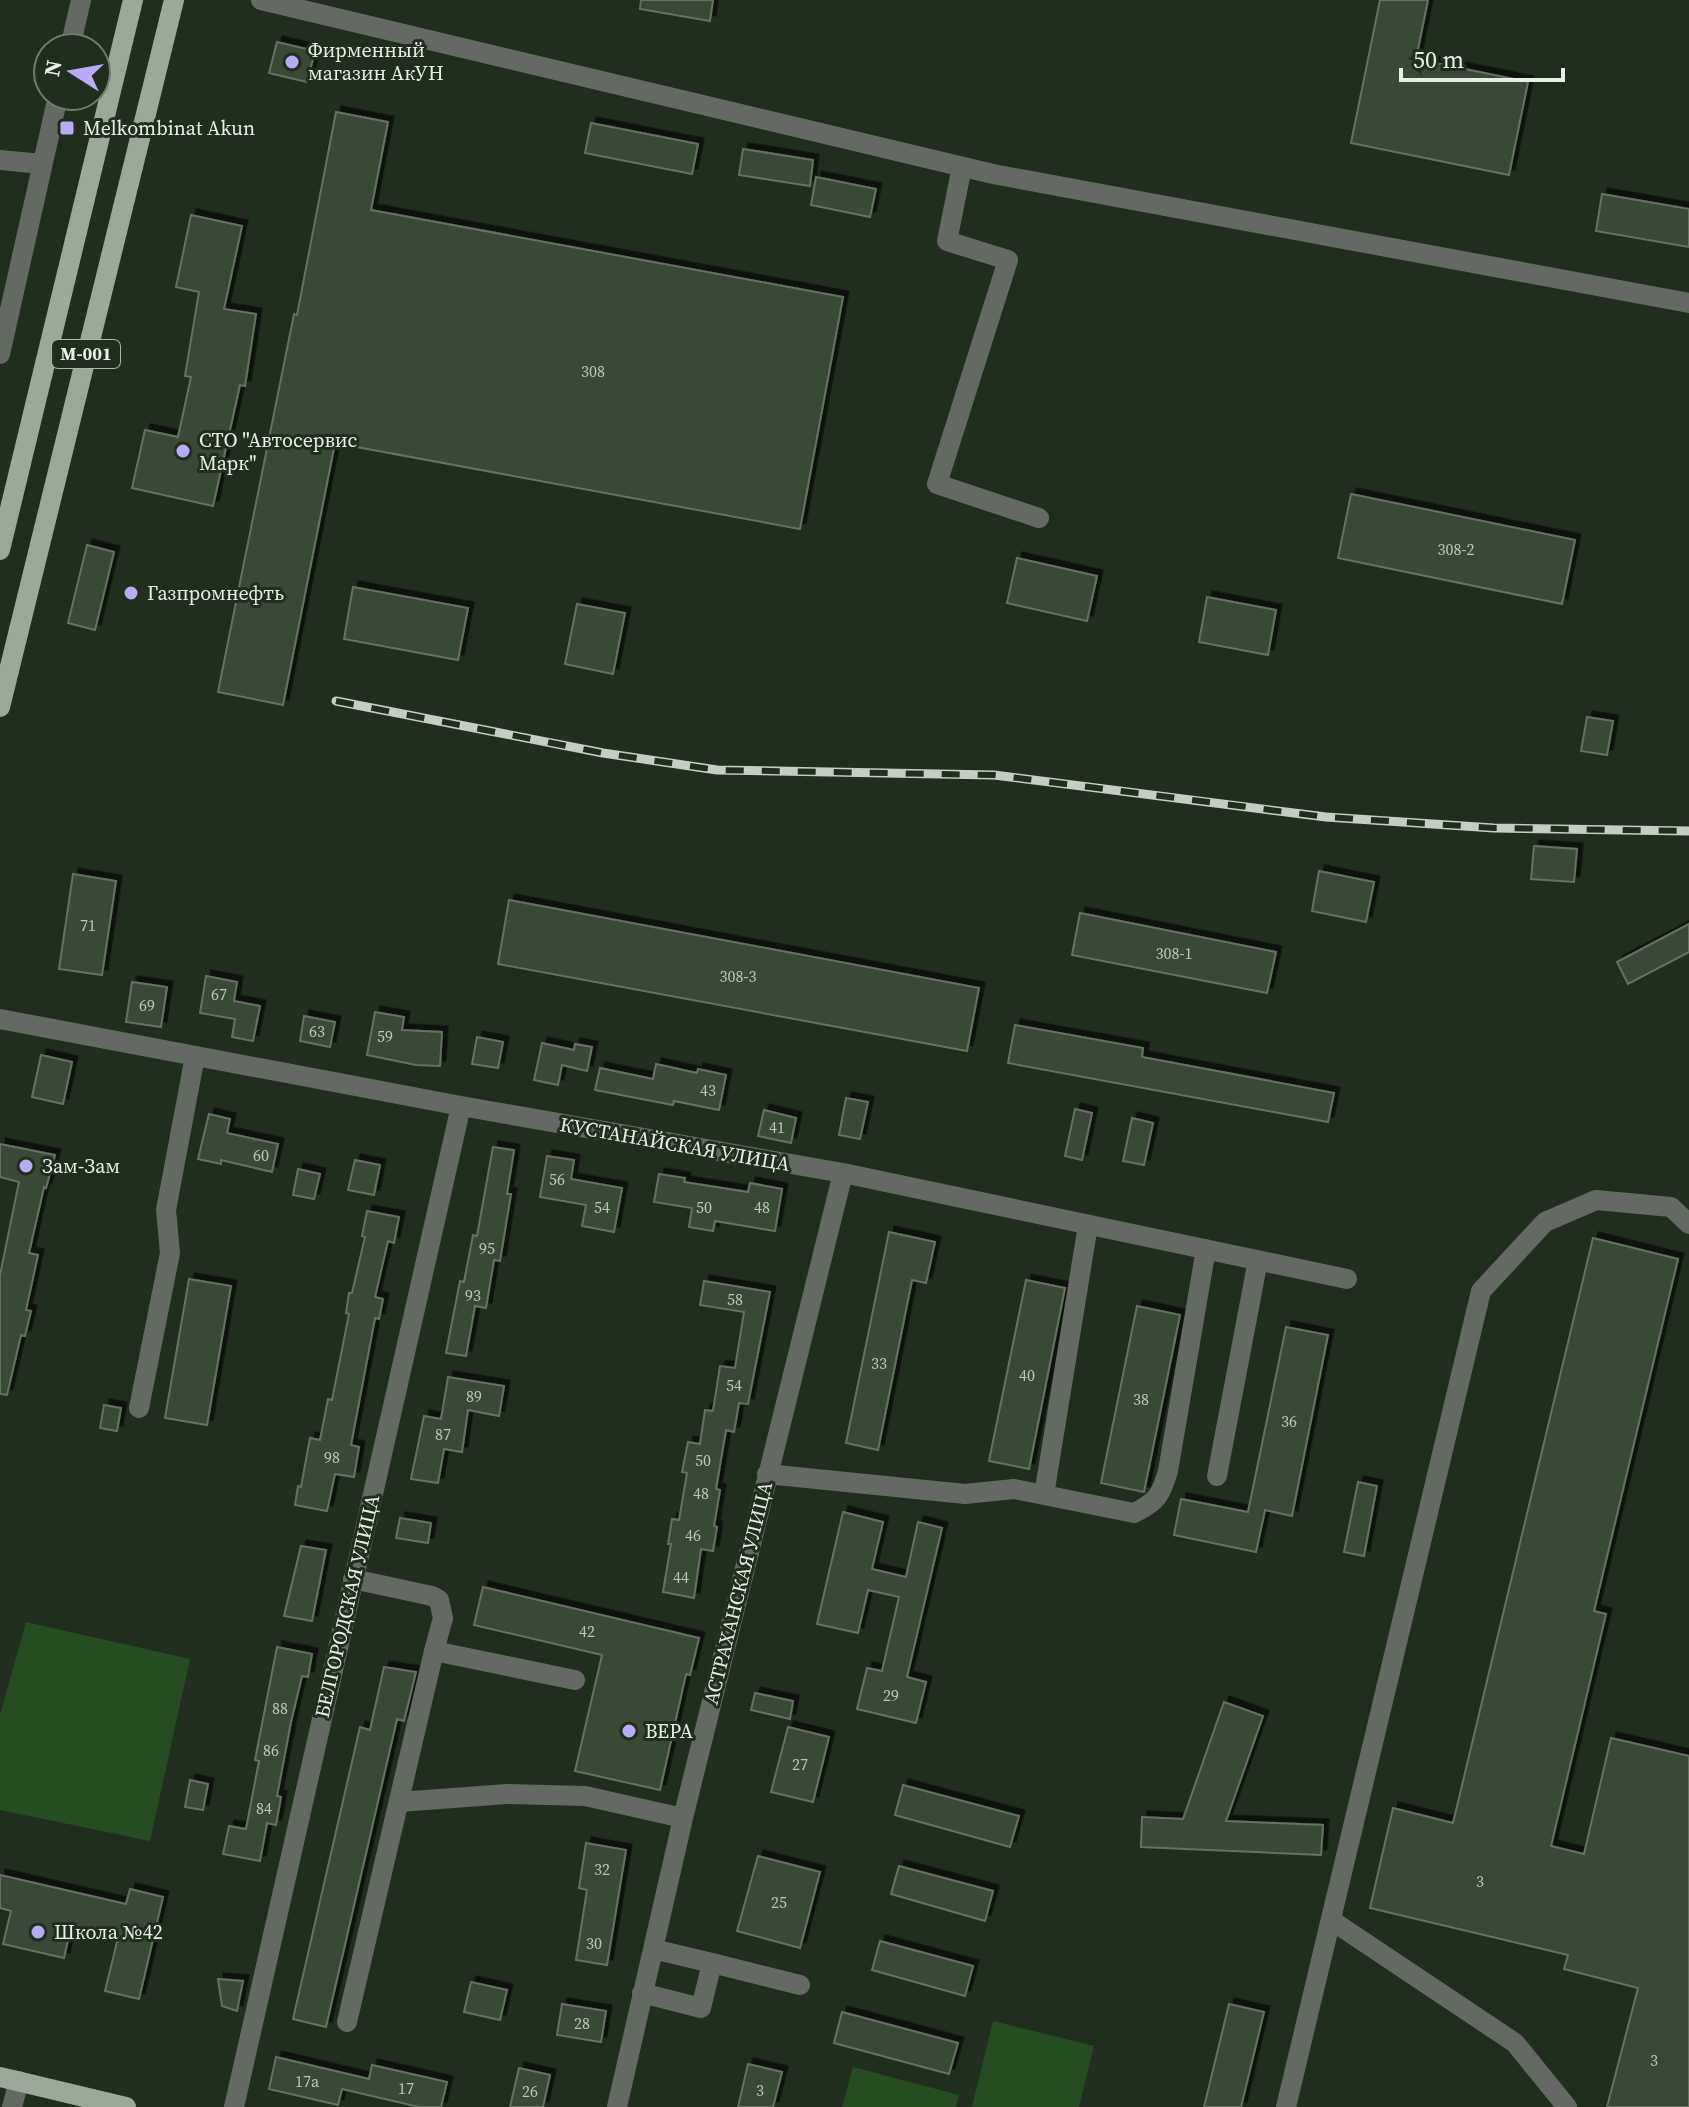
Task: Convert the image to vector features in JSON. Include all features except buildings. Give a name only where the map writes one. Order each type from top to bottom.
[{"type":"main road","name":"M-001","points":[[0,550],[133,0]]},
{"type":"main road","name":"M-001","points":[[0,707],[174,0]]},
{"type":"main road","points":[[9,2079],[126,2107]]},
{"type":"street","points":[[74,32],[81,0]]},
{"type":"street","points":[[261,0],[962,167],[1689,303]]},
{"type":"street","points":[[0,354],[54,112]]},
{"type":"street","points":[[0,160],[42,164]]},
{"type":"street","points":[[962,167],[947,241],[1008,260],[937,484],[1039,518]]},
{"type":"street","name":"КУСТАНАЙСКАЯ УЛИЦА","points":[[0,1019],[461,1106],[843,1173],[1347,1279]]},
{"type":"street","points":[[139,1408],[170,1253],[166,1210],[195,1056]]},
{"type":"street","name":"БЕЛГОРОДСКАЯ УЛИЦА","points":[[234,2107],[461,1106]]},
{"type":"street","name":"АСТРАХАНСКАЯ УЛИЦА","points":[[617,2107],[683,1818],[843,1173]]},
{"type":"street","points":[[1286,2107],[1481,1291],[1545,1222],[1596,1200],[1671,1207],[1689,1224]]},
{"type":"street","points":[[1044,1495],[1088,1225]]},
{"type":"street","points":[[767,1474],[965,1494],[1014,1489],[1134,1513],[1151,1505],[1162,1492],[1168,1471],[1206,1249]]},
{"type":"street","points":[[1217,1476],[1258,1260]]},
{"type":"street","points":[[347,2022],[443,1618],[439,1600],[432,1596],[353,1579]]},
{"type":"street","points":[[434,1651],[575,1680]]},
{"type":"street","points":[[399,1802],[507,1794],[585,1796],[683,1818]]},
{"type":"street","points":[[1331,1920],[1515,2043],[1567,2107]]},
{"type":"street","points":[[653,1949],[800,1985]]},
{"type":"street","points":[[642,1993],[701,2008],[712,1963]]},
{"type":"street","points":[[9,2079],[12,2107]]},
{"type":"green space","points":[[26,1622],[190,1659],[150,1841],[0,1810],[0,1715]]},
{"type":"green space","points":[[993,2021],[1094,2046],[1079,2107],[972,2107]]},
{"type":"green space","points":[[853,2067],[959,2095],[956,2107],[842,2107]]},
{"type":"railway","points":[[336,701],[603,753],[717,770],[994,775],[1326,817],[1494,828],[1689,831]]},
{"type":"place","name":"Фирменный магазин АкУН","points":[[292,62]]},
{"type":"place","name":"Melkombinat Akun","points":[[67,128]]},
{"type":"place","name":"СТО ''Автосервис Марк''","points":[[183,451]]},
{"type":"place","name":"Газпромнефть","points":[[131,593]]},
{"type":"place","name":"Зам-Зам","points":[[26,1166]]},
{"type":"place","name":"ВЕРА","points":[[629,1731]]},
{"type":"place","name":"Школа №42","points":[[38,1932]]}]
